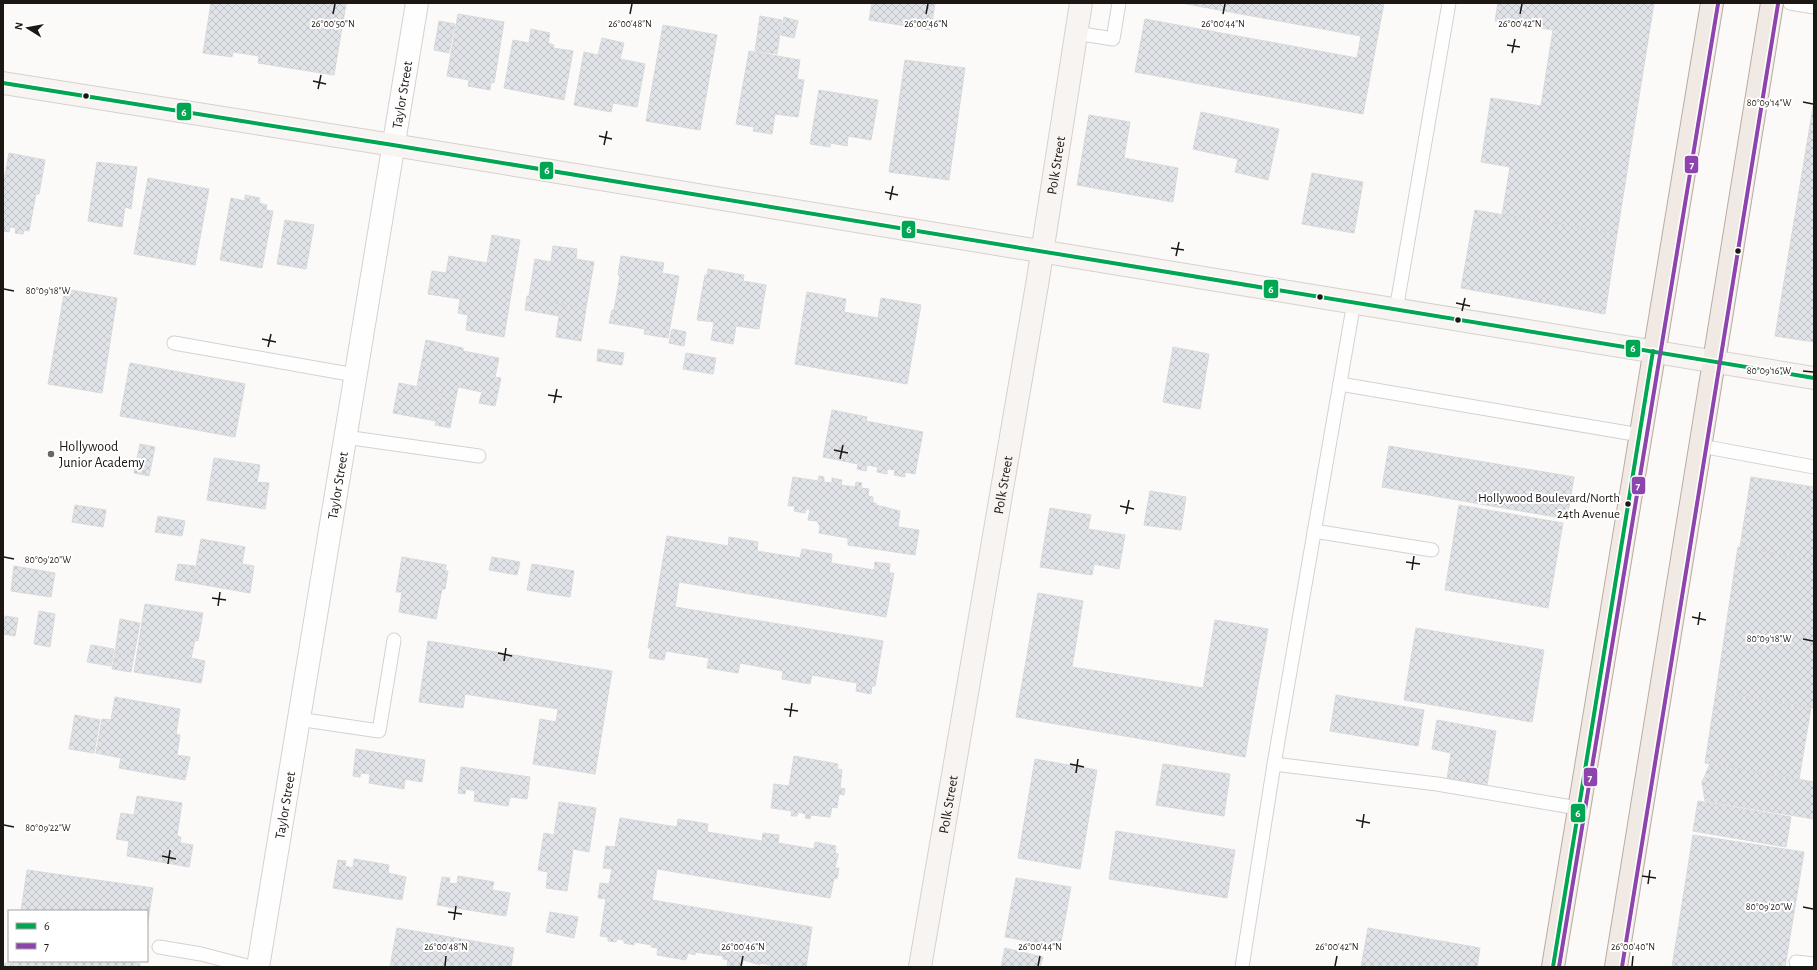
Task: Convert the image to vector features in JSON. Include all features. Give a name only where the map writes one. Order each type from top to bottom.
[{"type":"main road","points":[[1553,967],[1653,351],[1712,3]]},
{"type":"main road","points":[[1616,967],[1772,3]]},
{"type":"street","name":"Taylor Street","points":[[258,967],[416,3]]},
{"type":"street","name":"Polk Street","points":[[920,967],[1043,252],[1081,3]]},
{"type":"street","points":[[3,82],[1814,378]]},
{"type":"lane","points":[[1076,33],[1112,39],[1119,3]]},
{"type":"lane","points":[[1396,310],[1449,3]]},
{"type":"lane","points":[[1790,3],[1814,7]]},
{"type":"lane","points":[[1242,967],[1274,764],[1354,302]]},
{"type":"lane","points":[[174,343],[356,375]]},
{"type":"lane","points":[[1340,384],[1640,435]]},
{"type":"lane","points":[[345,437],[479,456]]},
{"type":"lane","points":[[1701,446],[1814,466]]},
{"type":"lane","points":[[1314,531],[1432,550]]},
{"type":"lane","points":[[298,719],[379,731],[394,640]]},
{"type":"lane","points":[[1274,764],[1437,784],[1578,808]]},
{"type":"lane","points":[[159,947],[201,954],[251,967]]},
{"type":"lane","points":[[1796,962],[1814,964]]},
{"type":"building","points":[[211,3],[346,4],[334,75],[258,63],[259,56],[233,52],[232,57],[203,53]]},
{"type":"building","points":[[872,3],[935,3],[931,30],[869,20]]},
{"type":"building","points":[[1181,3],[1384,3],[1363,114],[1135,72],[1145,19],[1357,58],[1361,36]]},
{"type":"building","points":[[1498,3],[1654,3],[1617,234],[1502,215],[1510,167],[1481,162],[1491,98],[1541,106],[1553,30],[1495,21]]},
{"type":"building","points":[[458,14],[504,22],[494,83],[491,82],[490,90],[468,86],[469,80],[447,76]]},
{"type":"building","points":[[760,16],[782,20],[777,54],[755,51]]},
{"type":"building","points":[[784,17],[798,21],[794,38],[781,35]]},
{"type":"building","points":[[439,21],[455,24],[449,53],[434,50]]},
{"type":"building","points":[[663,25],[717,35],[700,130],[646,121]]},
{"type":"building","points":[[531,29],[550,33],[548,43],[554,45],[553,48],[573,51],[564,100],[504,88],[513,40],[529,43]]},
{"type":"building","points":[[602,38],[624,43],[620,59],[645,64],[637,107],[613,103],[611,112],[574,105],[584,52],[598,55]]},
{"type":"building","points":[[749,51],[800,60],[797,79],[804,80],[798,117],[775,114],[772,134],[753,131],[754,127],[736,124]]},
{"type":"building","points":[[905,60],[965,68],[949,180],[889,172]]},
{"type":"building","points":[[819,90],[878,100],[871,140],[848,136],[847,146],[831,143],[830,147],[810,144]]},
{"type":"building","points":[[1814,101],[1814,342],[1775,336]]},
{"type":"building","points":[[1201,112],[1279,129],[1268,180],[1235,172],[1238,159],[1193,149]]},
{"type":"building","points":[[1089,115],[1130,122],[1124,158],[1178,168],[1173,202],[1077,185]]},
{"type":"building","points":[[9,153],[45,160],[39,194],[36,194],[29,231],[24,230],[23,234],[15,233],[16,228],[10,227],[9,232],[3,231],[3,175],[5,176]]},
{"type":"building","points":[[97,162],[137,167],[131,209],[125,207],[122,227],[88,221]]},
{"type":"building","points":[[1312,173],[1363,182],[1354,233],[1302,224]]},
{"type":"building","points":[[148,178],[209,189],[195,265],[134,254]]},
{"type":"building","points":[[245,195],[260,198],[259,203],[267,205],[266,210],[273,211],[262,268],[220,260],[231,198],[245,201]]},
{"type":"building","points":[[1475,210],[1617,234],[1605,314],[1461,288]]},
{"type":"building","points":[[285,220],[314,225],[306,269],[277,264]]},
{"type":"building","points":[[492,235],[520,240],[504,337],[466,330],[468,315],[458,313],[460,299],[428,294],[432,271],[446,273],[449,256],[487,263]]},
{"type":"building","points":[[553,246],[577,249],[576,259],[594,262],[586,308],[550,302],[548,314],[525,310],[527,296],[529,296],[535,259],[551,262]]},
{"type":"building","points":[[621,256],[664,263],[662,273],[679,276],[668,338],[644,334],[645,329],[609,323],[612,310],[614,310],[620,275],[618,275]]},
{"type":"building","points":[[708,269],[744,275],[743,281],[766,285],[759,329],[736,326],[733,344],[711,340],[714,322],[697,320],[705,275],[707,275]]},
{"type":"building","points":[[65,289],[117,298],[102,393],[48,384]]},
{"type":"building","points":[[807,292],[846,299],[844,312],[878,318],[881,298],[921,305],[907,384],[795,364]]},
{"type":"building","points":[[550,302],[586,308],[581,341],[556,337],[559,316],[548,314]]},
{"type":"building","points":[[672,329],[686,332],[684,346],[669,343]]},
{"type":"building","points":[[426,340],[463,348],[463,351],[499,358],[495,377],[501,378],[495,406],[479,403],[482,392],[458,387],[450,428],[435,425],[443,392],[417,386]]},
{"type":"building","points":[[1173,347],[1209,354],[1200,409],[1163,402]]},
{"type":"building","points":[[598,349],[624,353],[622,365],[597,361]]},
{"type":"building","points":[[686,353],[716,358],[713,374],[683,369]]},
{"type":"building","points":[[130,363],[245,384],[235,437],[120,416]]},
{"type":"building","points":[[399,383],[443,392],[436,421],[393,413]]},
{"type":"building","points":[[832,410],[867,417],[866,421],[923,432],[915,474],[905,472],[905,477],[894,475],[895,470],[887,469],[887,474],[877,472],[878,467],[867,465],[866,471],[857,469],[858,464],[823,457]]},
{"type":"building","points":[[140,444],[155,447],[149,476],[134,473]]},
{"type":"building","points":[[1389,446],[1574,477],[1567,519],[1382,487]]},
{"type":"building","points":[[214,458],[260,465],[257,482],[269,483],[265,509],[207,500]]},
{"type":"building","points":[[819,476],[824,477],[824,482],[832,483],[832,478],[842,480],[841,485],[855,487],[856,482],[862,483],[861,488],[869,489],[868,496],[873,497],[873,503],[900,511],[898,527],[919,530],[915,555],[848,545],[848,538],[819,533],[820,526],[817,521],[808,520],[810,509],[806,509],[805,513],[794,511],[795,506],[788,506],[793,477],[818,481]]},
{"type":"building","points":[[1751,477],[1814,487],[1814,560],[1740,547]]},
{"type":"building","points":[[1150,491],[1186,497],[1181,530],[1144,525]]},
{"type":"building","points":[[75,505],[106,510],[103,527],[72,522]]},
{"type":"building","points":[[1459,505],[1563,523],[1548,608],[1445,590]]},
{"type":"building","points":[[1050,508],[1091,515],[1088,529],[1125,535],[1119,569],[1094,564],[1092,575],[1040,567]]},
{"type":"building","points":[[158,516],[185,521],[182,536],[155,532]]},
{"type":"building","points":[[667,536],[728,546],[729,537],[758,542],[757,551],[800,558],[802,549],[832,554],[831,563],[874,570],[875,562],[890,564],[889,573],[894,573],[886,617],[679,582],[675,607],[883,641],[875,686],[872,686],[871,694],[856,691],[857,683],[812,675],[810,684],[782,679],[783,671],[740,663],[738,673],[707,668],[709,658],[666,651],[664,660],[649,658],[651,648],[648,648]]},
{"type":"building","points":[[201,539],[245,547],[242,564],[254,566],[250,593],[193,583]]},
{"type":"building","points":[[1738,547],[1814,560],[1814,708],[1716,692]]},
{"type":"building","points":[[402,557],[446,565],[445,571],[448,571],[445,589],[442,589],[436,619],[399,612],[402,592],[396,592]]},
{"type":"building","points":[[492,557],[520,562],[517,575],[489,570]]},
{"type":"building","points":[[178,564],[195,566],[192,583],[175,580]]},
{"type":"building","points":[[532,564],[574,571],[570,597],[527,590]]},
{"type":"building","points":[[14,566],[55,573],[51,597],[11,591]]},
{"type":"building","points":[[1038,593],[1083,601],[1072,667],[1203,688],[1215,620],[1268,629],[1245,757],[1016,717]]},
{"type":"building","points":[[145,604],[203,613],[198,641],[195,640],[191,658],[205,661],[201,683],[134,672]]},
{"type":"building","points":[[39,611],[55,614],[50,647],[34,644]]},
{"type":"building","points":[[5,616],[18,618],[15,636],[3,634]]},
{"type":"building","points":[[120,619],[140,623],[134,655],[115,652]]},
{"type":"building","points":[[1416,628],[1544,650],[1532,722],[1404,700]]},
{"type":"building","points":[[428,641],[612,671],[595,774],[533,764],[540,719],[556,722],[558,709],[465,694],[463,708],[419,702]]},
{"type":"building","points":[[91,645],[114,649],[111,666],[87,662]]},
{"type":"building","points":[[115,652],[134,655],[131,672],[112,669]]},
{"type":"building","points":[[1716,692],[1811,708],[1799,779],[1705,763]]},
{"type":"building","points":[[1336,695],[1424,710],[1418,746],[1330,731]]},
{"type":"building","points":[[115,697],[180,709],[176,734],[180,735],[177,755],[190,757],[185,780],[119,768],[121,758],[96,753],[102,719],[111,720]]},
{"type":"building","points":[[75,715],[100,720],[94,753],[69,749]]},
{"type":"building","points":[[1437,720],[1496,731],[1487,785],[1447,779],[1451,753],[1432,749]]},
{"type":"building","points":[[356,749],[425,760],[422,782],[405,779],[404,789],[369,783],[370,774],[361,773],[360,777],[353,776]]},
{"type":"building","points":[[794,756],[838,764],[837,769],[842,770],[840,788],[845,789],[844,795],[839,794],[837,808],[832,807],[830,817],[811,815],[810,819],[805,818],[806,814],[798,812],[797,816],[791,816],[792,811],[771,808],[774,784],[789,786]]},
{"type":"building","points":[[1035,759],[1097,770],[1080,869],[1018,858]]},
{"type":"building","points":[[1163,764],[1230,774],[1224,816],[1156,805]]},
{"type":"building","points":[[1710,764],[1814,782],[1814,819],[1705,801],[1702,782]]},
{"type":"building","points":[[461,767],[530,777],[527,799],[510,797],[508,806],[474,801],[475,791],[466,789],[465,794],[458,793]]},
{"type":"building","points":[[137,796],[182,803],[177,836],[181,837],[180,843],[193,845],[189,867],[127,856],[129,841],[116,839],[121,813],[134,815]]},
{"type":"building","points":[[1698,801],[1791,817],[1786,847],[1693,831]]},
{"type":"building","points":[[559,802],[596,808],[589,852],[573,849],[567,891],[546,888],[548,872],[538,870],[544,833],[554,835]]},
{"type":"building","points":[[620,818],[677,827],[678,819],[708,824],[707,832],[762,841],[763,833],[779,835],[778,843],[814,849],[815,842],[836,846],[835,853],[838,854],[835,868],[839,868],[837,879],[834,878],[830,898],[657,869],[652,900],[812,927],[806,967],[780,967],[760,963],[760,965],[743,960],[742,967],[727,967],[728,960],[723,959],[723,956],[695,952],[695,955],[688,953],[686,960],[657,955],[658,948],[651,947],[652,945],[634,942],[634,945],[624,943],[624,940],[617,939],[616,942],[608,941],[608,937],[600,936],[606,899],[598,898],[600,883],[609,884],[612,869],[603,868],[606,846],[615,847]]},
{"type":"building","points":[[1116,831],[1235,850],[1227,898],[1109,879]]},
{"type":"building","points":[[1693,835],[1804,852],[1785,967],[1672,967]]},
{"type":"building","points":[[354,859],[389,865],[388,873],[406,877],[402,900],[333,888],[338,860],[346,861],[345,866],[353,868]]},
{"type":"building","points":[[27,870],[153,888],[148,920],[148,910],[21,910]]},
{"type":"building","points":[[458,876],[494,882],[492,890],[510,893],[506,916],[437,905],[442,877],[450,878],[449,883],[457,884]]},
{"type":"building","points":[[1016,878],[1071,887],[1060,947],[1005,937]]},
{"type":"building","points":[[550,912],[578,917],[574,938],[546,932]]},
{"type":"building","points":[[397,928],[514,948],[511,967],[390,967]]},
{"type":"building","points":[[1368,928],[1480,948],[1477,967],[1361,967]]},
{"type":"building","points":[[1005,948],[1043,957],[1040,967],[1001,967]]},
{"type":"building","points":[[13,962],[127,962],[140,964],[140,967],[4,967],[5,963],[13,964]]},
{"type":"transit line","name":"7","points":[[1559,967],[1718,4]]},
{"type":"transit line","name":"7","points":[[1622,967],[1778,4]]},
{"type":"transit line","name":"6","points":[[3,83],[393,145],[1814,378]]},
{"type":"transit line","name":"6","points":[[1553,967],[1653,351]]},
{"type":"place","name":"Hollywood Junior Academy","points":[[51,454]]},
{"type":"place","name":"Hollywood Boulevard/North 24th Avenue","points":[[1628,504]]}]
